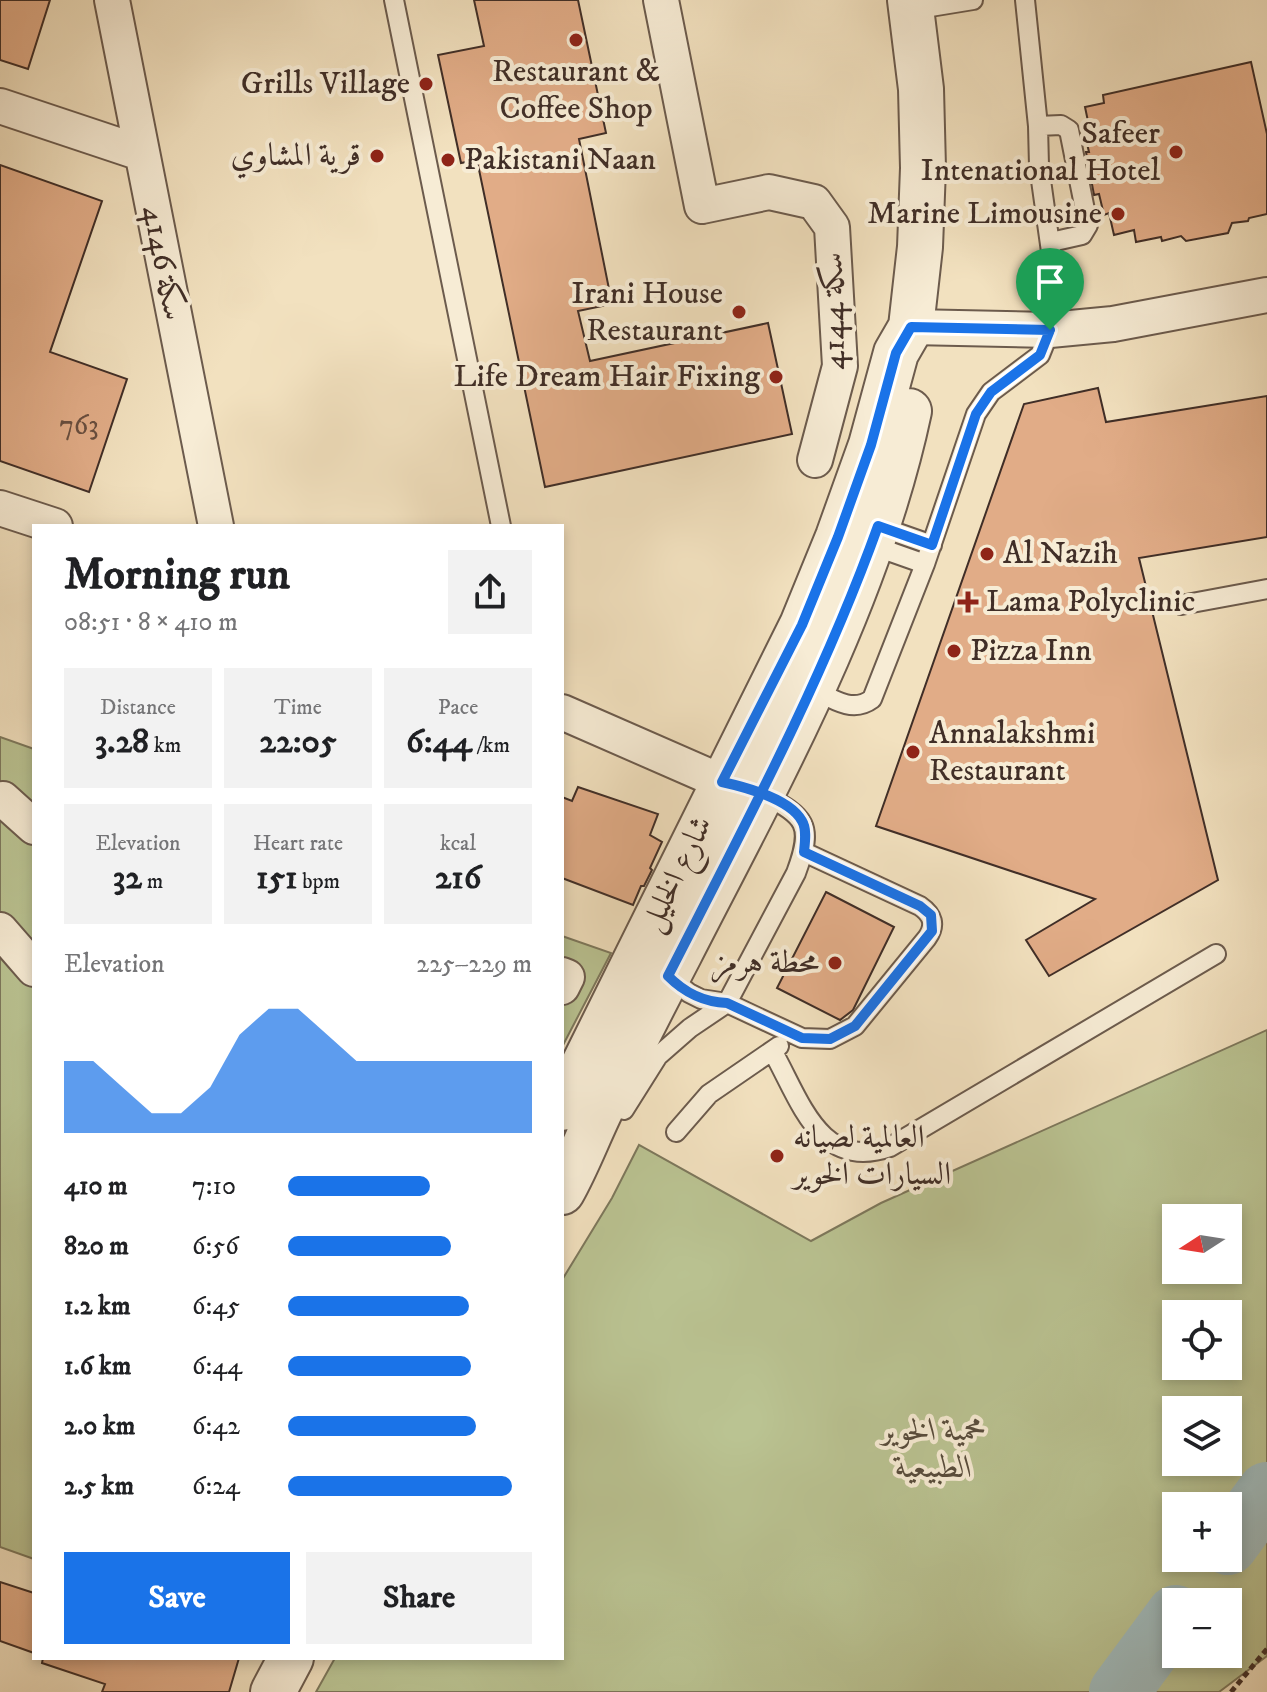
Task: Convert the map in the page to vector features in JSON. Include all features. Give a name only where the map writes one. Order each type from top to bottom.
[{"type":"street","name":"سكة 4146","points":[[112,0],[216,524]]},
{"type":"street","name":"سكة 4144","points":[[661,0],[702,206],[769,192],[814,202],[832,227],[840,366],[815,460]]},
{"type":"street","name":"شارع الخليل","points":[[564,1104],[653,923],[811,688],[848,605],[900,453],[919,355],[911,327],[920,247],[923,168],[921,89],[911,5]]},
{"type":"street","points":[[0,106],[141,153]]},
{"type":"street","points":[[911,327],[1050,330],[1113,324],[1267,295]]},
{"type":"street","name":"شارع الخليل","points":[[567,1170],[668,976],[838,537],[871,445],[896,353],[911,327]]},
{"type":"street","points":[[0,508],[49,524]]},
{"type":"street","points":[[564,713],[743,787]]},
{"type":"street","points":[[0,802],[3,799],[32,825]]},
{"type":"street","points":[[0,930],[32,967]]},
{"type":"street","points":[[273,1692],[290,1660]]},
{"type":"lane","points":[[394,0],[501,524]]},
{"type":"lane","points":[[911,5],[973,0]]},
{"type":"lane","points":[[811,688],[847,705],[865,705],[872,699],[932,545],[976,414],[991,392],[1040,355],[1050,330],[1054,302],[1051,242],[1042,193],[1025,0]]},
{"type":"lane","points":[[1038,126],[1061,125],[1069,130],[1088,225],[1082,235],[1051,242]]},
{"type":"lane","points":[[874,535],[932,545]]},
{"type":"lane","points":[[874,535],[925,564]]},
{"type":"lane","points":[[1181,605],[1267,589]]},
{"type":"lane","points":[[567,1170],[603,1141],[658,1056],[673,1040],[727,1003],[796,873],[804,852],[803,822],[794,812],[743,787]]},
{"type":"lane","points":[[653,923],[656,951],[668,976],[677,985],[701,999],[727,1003],[792,1033],[816,1040],[830,1039],[855,1026],[927,938],[933,922],[931,915],[920,906],[804,852]]},
{"type":"lane","points":[[773,1052],[815,1128],[829,1143],[849,1153],[870,1154],[890,1147],[1216,954]]},
{"type":"lane","points":[[676,1132],[709,1094],[773,1052],[792,1033]]},
{"type":"path","points":[[1231,1692],[1267,1649]]},
{"type":"green space","points":[[0,737],[32,748],[32,1558],[0,1547]]},
{"type":"green space","points":[[564,937],[611,953],[564,1043]]},
{"type":"green space","name":"محمية الخوير الطبيعية","points":[[1267,1030],[1267,1656],[1219,1692],[316,1692],[334,1660],[564,1660],[564,1277],[612,1198],[639,1145],[811,1241],[881,1203]]},
{"type":"building","points":[[0,0],[50,0],[28,69],[0,60]]},
{"type":"building","points":[[474,0],[578,0],[606,133],[579,139],[612,304],[578,311],[590,361],[768,323],[792,434],[545,487],[477,160],[461,163],[438,55],[484,46]]},
{"type":"building","name":"Safeer Intenational Hotel","points":[[1251,62],[1267,134],[1267,214],[1232,223],[1228,233],[1186,241],[1181,236],[1162,241],[1161,237],[1136,242],[1134,230],[1114,235],[1109,213],[1104,215],[1099,194],[1094,195],[1083,127],[1089,126],[1085,107],[1104,103],[1103,95]]},
{"type":"building","points":[[0,165],[102,201],[50,352],[127,379],[89,492],[0,461]]},
{"type":"building","points":[[1098,388],[1106,422],[1267,396],[1267,537],[1139,558],[1218,880],[1049,976],[1026,940],[1095,899],[876,826],[1024,404]]},
{"type":"building","points":[[578,787],[658,814],[650,835],[662,842],[650,868],[652,870],[633,905],[564,879],[564,798],[572,801]]},
{"type":"building","points":[[826,892],[894,927],[853,1010],[840,1020],[777,988]]},
{"type":"building","points":[[0,1582],[32,1592],[32,1652],[0,1641]]},
{"type":"building","points":[[43,1660],[238,1660],[229,1692],[102,1692],[105,1684],[42,1663]]},
{"type":"waterway","points":[[1242,1526],[1267,1492]]},
{"type":"waterway","points":[[1119,1692],[1162,1634]]},
{"type":"place","name":"Restaurant & Coffee Shop","points":[[576,40]]},
{"type":"place","name":"Grills Village","points":[[426,84]]},
{"type":"place","name":"Safeer Intenational Hotel","points":[[1176,152]]},
{"type":"place","name":"قرية المشاوي","points":[[377,156]]},
{"type":"place","name":"Pakistani Naan","points":[[448,160]]},
{"type":"place","name":"Marine Limousine","points":[[1118,214]]},
{"type":"place","name":"Irani House Restaurant","points":[[739,312]]},
{"type":"place","name":"Life Dream Hair Fixing","points":[[776,377]]},
{"type":"place","name":"Al Nazih","points":[[987,554]]},
{"type":"place","name":"Lama Polyclinic","points":[[968,602]]},
{"type":"place","name":"Pizza Inn","points":[[954,651]]},
{"type":"place","name":"Annalakshmi Restaurant","points":[[913,752]]},
{"type":"place","name":"محطة هرمز","points":[[835,963]]},
{"type":"place","name":"العالمية لصيانه السيارات الخوير","points":[[777,1156]]},
{"type":"route","points":[[1050,330],[911,327],[896,353],[871,445],[802,625],[722,782],[762,793],[794,812],[803,822],[804,852],[920,906],[931,915],[932,931],[855,1026],[830,1039],[802,1038],[727,1003],[701,999],[689,993],[668,976],[762,793],[811,688],[848,605],[878,526],[932,545],[976,414],[991,392],[1040,355],[1050,330]]}]
